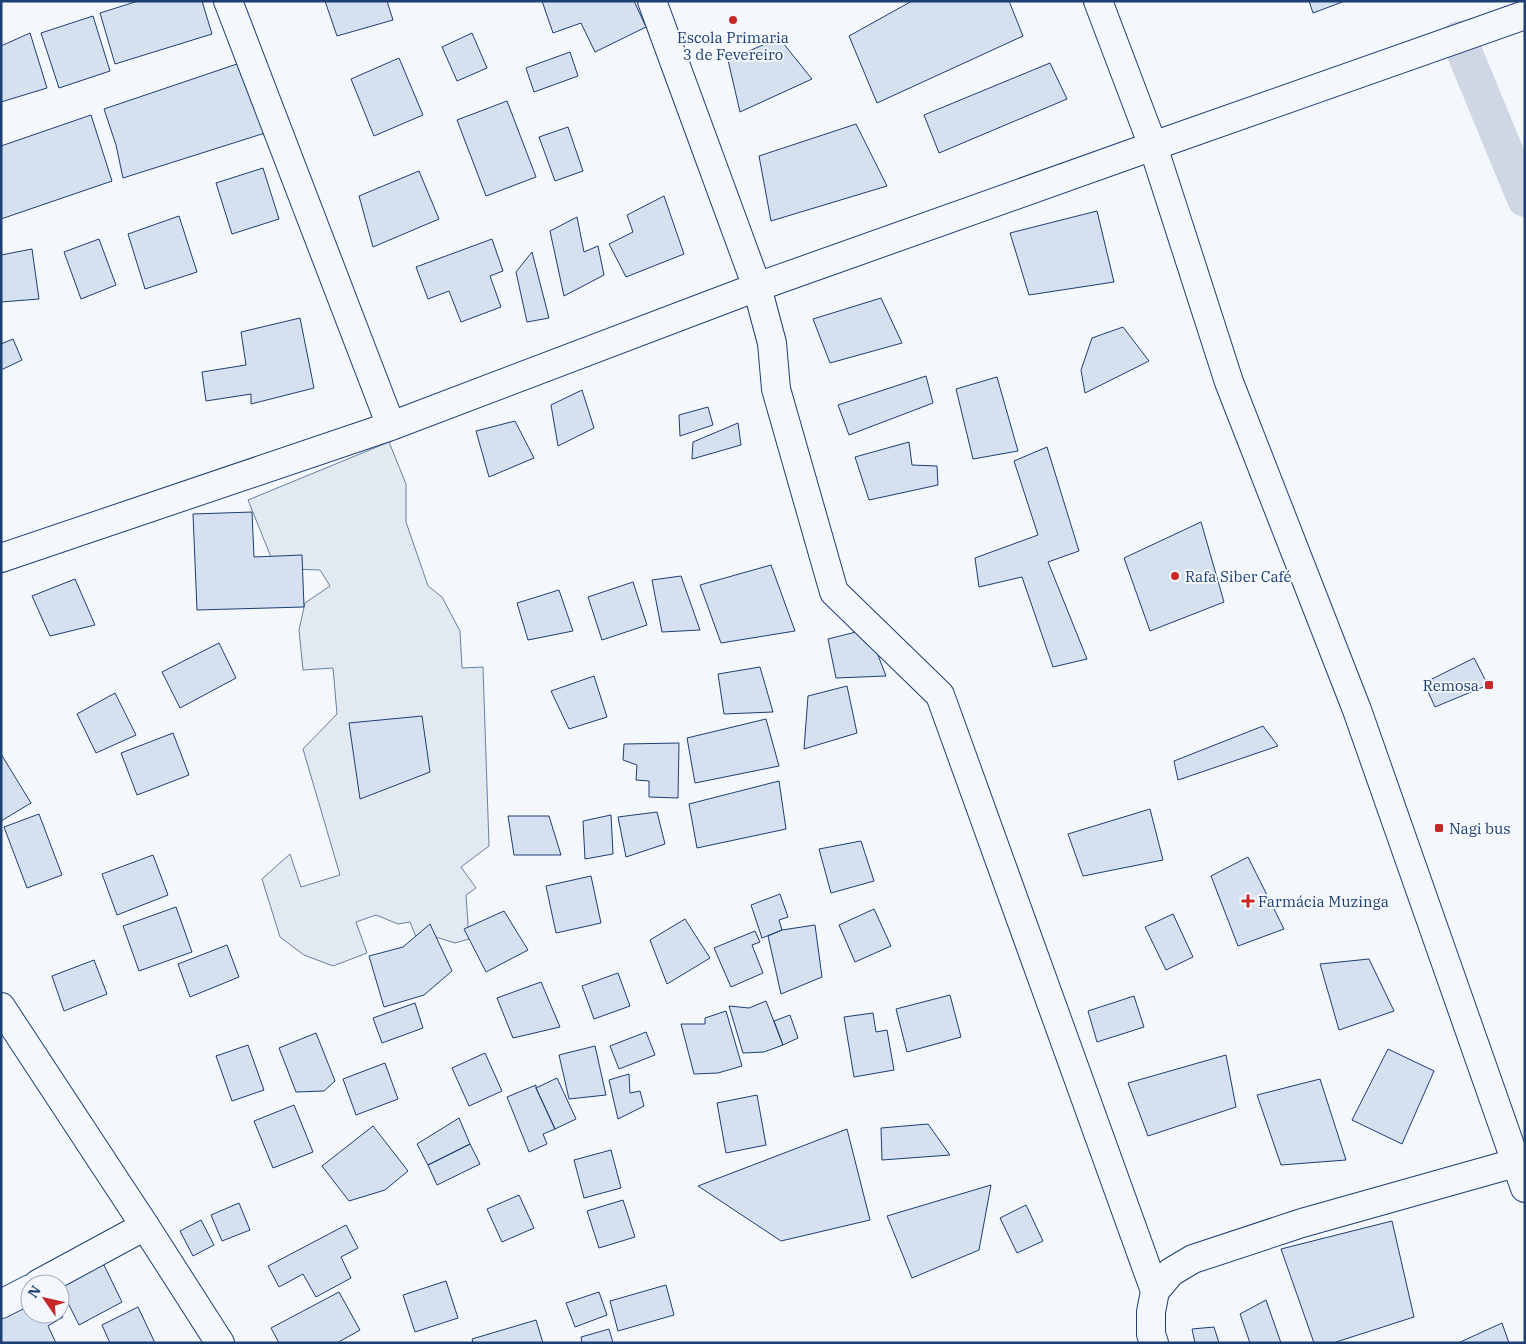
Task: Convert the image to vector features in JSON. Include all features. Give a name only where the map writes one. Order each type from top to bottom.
[{"type":"street","points":[[228,1],[391,426]]},
{"type":"street","points":[[652,1],[758,288],[772,343],[776,389],[834,592],[940,695],[1155,1291]]},
{"type":"street","points":[[1098,1],[1153,146],[1229,382],[1357,710],[1525,1188]]},
{"type":"street","points":[[1,558],[391,426],[758,288],[1525,15]]},
{"type":"street","points":[[1,1008],[220,1343]]},
{"type":"street","points":[[1154,1343],[1151,1334],[1151,1312],[1155,1291],[1171,1272],[1193,1259],[1302,1223],[1515,1162]]},
{"type":"street","points":[[56,1274],[145,1226]]},
{"type":"street","points":[[1,1304],[20,1294]]},
{"type":"shaded area","points":[[389,442],[406,484],[406,522],[428,586],[442,597],[460,631],[462,668],[483,667],[489,846],[461,867],[476,888],[466,895],[469,939],[455,943],[429,935],[416,937],[410,922],[398,924],[376,915],[356,922],[367,953],[333,966],[304,955],[280,937],[262,879],[290,854],[301,887],[340,875],[303,749],[337,714],[333,668],[303,670],[299,630],[305,603],[330,586],[320,570],[288,569],[271,557],[248,500]]},
{"type":"building","points":[[138,1],[202,1],[212,34],[115,64],[100,13]]},
{"type":"building","points":[[325,1],[387,1],[393,20],[337,36]]},
{"type":"building","points":[[542,1],[634,1],[646,27],[595,52],[581,23],[553,33]]},
{"type":"building","points":[[912,1],[1009,1],[1023,36],[877,103],[849,36]]},
{"type":"building","points":[[1309,1],[1345,1],[1313,13]]},
{"type":"building","points":[[93,16],[110,71],[59,88],[41,33]]},
{"type":"building","points":[[30,33],[47,88],[1,102],[1,46]]},
{"type":"building","points":[[472,33],[487,68],[457,81],[442,47]]},
{"type":"building","points":[[779,38],[812,79],[740,112],[728,60]]},
{"type":"building","points":[[570,52],[578,76],[534,92],[526,68]]},
{"type":"building","points":[[399,58],[423,115],[374,136],[351,79]]},
{"type":"building","points":[[240,63],[265,133],[123,178],[116,145],[104,109]]},
{"type":"building","points":[[1050,63],[1067,99],[939,153],[924,115]]},
{"type":"building","points":[[507,101],[536,177],[486,196],[457,120]]},
{"type":"building","points":[[91,115],[112,181],[1,219],[1,146]]},
{"type":"building","points":[[856,124],[887,186],[771,221],[759,156]]},
{"type":"building","points":[[568,127],[583,171],[555,181],[539,137]]},
{"type":"building","points":[[263,168],[279,219],[232,234],[216,183]]},
{"type":"building","points":[[419,171],[439,219],[373,247],[359,196]]},
{"type":"building","points":[[664,196],[684,254],[626,277],[609,244],[633,232],[627,215]]},
{"type":"building","points":[[1097,211],[1114,282],[1029,295],[1010,233]]},
{"type":"building","points":[[179,216],[197,272],[145,289],[128,234]]},
{"type":"building","points":[[577,217],[584,252],[598,246],[604,275],[564,296],[550,231]]},
{"type":"building","points":[[99,239],[116,285],[81,299],[64,252]]},
{"type":"building","points":[[492,239],[503,271],[490,276],[501,307],[461,322],[449,291],[428,299],[416,267]]},
{"type":"building","points":[[32,249],[39,299],[1,302],[1,255]]},
{"type":"building","points":[[532,252],[549,318],[527,322],[516,272]]},
{"type":"building","points":[[881,298],[902,343],[830,363],[813,319]]},
{"type":"building","points":[[300,318],[314,388],[251,404],[251,394],[206,401],[202,372],[246,365],[241,332]]},
{"type":"building","points":[[1123,327],[1149,361],[1085,393],[1081,370],[1092,338]]},
{"type":"building","points":[[13,339],[22,360],[1,370],[1,344]]},
{"type":"building","points":[[926,376],[933,403],[849,435],[838,405]]},
{"type":"building","points":[[997,377],[1018,451],[973,459],[956,389]]},
{"type":"building","points":[[582,390],[594,428],[558,446],[551,405]]},
{"type":"building","points":[[708,407],[713,425],[680,436],[679,415]]},
{"type":"building","points":[[515,421],[534,458],[489,477],[476,431]]},
{"type":"building","points":[[738,423],[741,445],[692,459],[693,442]]},
{"type":"building","points":[[909,442],[912,465],[937,466],[938,485],[869,500],[855,457]]},
{"type":"building","points":[[1047,447],[1079,551],[1048,562],[1087,659],[1053,667],[1022,577],[979,587],[975,558],[1038,535],[1014,461]]},
{"type":"building","points":[[252,512],[254,557],[302,555],[304,607],[197,610],[193,514]]},
{"type":"building","points":[[1201,522],[1224,602],[1150,631],[1124,558]]},
{"type":"building","points":[[771,565],[795,631],[721,643],[700,585]]},
{"type":"building","points":[[681,576],[700,630],[662,632],[652,580]]},
{"type":"building","points":[[75,579],[95,625],[50,636],[32,596]]},
{"type":"building","points":[[633,582],[647,625],[602,640],[588,597]]},
{"type":"building","points":[[559,590],[573,631],[528,640],[517,603]]},
{"type":"building","points":[[868,629],[886,676],[836,678],[828,639]]},
{"type":"building","points":[[219,643],[236,678],[180,708],[162,672]]},
{"type":"building","points":[[1474,658],[1488,685],[1435,707],[1424,683]]},
{"type":"building","points":[[760,667],[773,712],[724,714],[718,674]]},
{"type":"building","points":[[594,676],[607,717],[569,729],[551,691]]},
{"type":"building","points":[[847,686],[857,733],[804,749],[808,696]]},
{"type":"building","points":[[115,693],[136,735],[96,753],[77,714]]},
{"type":"building","points":[[422,716],[430,772],[360,799],[349,723]]},
{"type":"building","points":[[766,719],[779,766],[695,783],[687,738]]},
{"type":"building","points":[[1263,726],[1278,746],[1178,780],[1174,761]]},
{"type":"building","points":[[173,733],[189,775],[137,795],[121,753]]},
{"type":"building","points":[[679,743],[678,798],[649,797],[649,781],[636,780],[637,765],[623,760],[624,744]]},
{"type":"building","points":[[1,754],[31,803],[1,821]]},
{"type":"building","points":[[779,781],[786,829],[697,848],[689,804]]},
{"type":"building","points":[[1150,809],[1163,860],[1083,876],[1068,834]]},
{"type":"building","points":[[657,812],[665,844],[626,857],[618,817]]},
{"type":"building","points":[[39,814],[62,875],[27,888],[4,827]]},
{"type":"building","points":[[611,815],[613,854],[585,859],[583,821]]},
{"type":"building","points":[[508,816],[549,816],[561,855],[514,855]]},
{"type":"building","points":[[861,841],[874,881],[831,893],[819,849]]},
{"type":"building","points":[[153,855],[168,895],[117,915],[102,874]]},
{"type":"building","points":[[1248,857],[1284,929],[1238,946],[1211,876]]},
{"type":"building","points":[[591,876],[601,923],[556,933],[546,886]]},
{"type":"building","points":[[780,894],[788,917],[779,920],[782,930],[762,938],[751,905]]},
{"type":"building","points":[[176,907],[192,952],[139,971],[123,926]]},
{"type":"building","points":[[874,909],[891,946],[855,962],[839,925]]},
{"type":"building","points":[[504,911],[528,950],[486,972],[464,929]]},
{"type":"building","points":[[1173,914],[1193,957],[1166,970],[1145,927]]},
{"type":"building","points":[[685,919],[710,958],[667,984],[650,940]]},
{"type":"building","points":[[430,924],[452,971],[424,995],[384,1007],[369,956],[403,947]]},
{"type":"building","points":[[815,925],[822,977],[781,994],[768,936],[782,930]]},
{"type":"building","points":[[755,931],[760,942],[752,945],[763,973],[731,987],[714,948]]},
{"type":"building","points":[[227,945],[239,977],[190,997],[178,964]]},
{"type":"building","points":[[1369,959],[1394,1011],[1339,1030],[1320,964]]},
{"type":"building","points":[[94,960],[107,994],[64,1011],[52,976]]},
{"type":"building","points":[[618,973],[630,1006],[594,1019],[582,986]]},
{"type":"building","points":[[541,982],[560,1027],[513,1038],[497,998]]},
{"type":"building","points":[[950,995],[961,1037],[907,1052],[896,1009]]},
{"type":"building","points":[[1134,996],[1144,1027],[1097,1042],[1088,1011]]},
{"type":"building","points":[[766,1001],[783,1045],[764,1052],[743,1053],[729,1006],[749,1008]]},
{"type":"building","points":[[415,1003],[423,1028],[382,1043],[373,1018]]},
{"type":"building","points":[[726,1011],[742,1066],[718,1073],[694,1074],[681,1024],[705,1024],[705,1018]]},
{"type":"building","points":[[873,1013],[876,1032],[887,1030],[894,1070],[854,1077],[844,1017]]},
{"type":"building","points":[[790,1015],[798,1038],[783,1045],[774,1021]]},
{"type":"building","points":[[646,1032],[655,1055],[619,1069],[610,1046]]},
{"type":"building","points":[[316,1033],[335,1081],[324,1091],[296,1092],[279,1048]]},
{"type":"building","points":[[248,1045],[264,1090],[232,1101],[216,1056]]},
{"type":"building","points":[[595,1046],[606,1095],[569,1099],[559,1055]]},
{"type":"building","points":[[1388,1049],[1434,1071],[1402,1144],[1352,1120]]},
{"type":"building","points":[[485,1053],[502,1091],[469,1106],[452,1068]]},
{"type":"building","points":[[1226,1055],[1236,1107],[1148,1136],[1128,1083]]},
{"type":"building","points":[[385,1063],[398,1099],[356,1115],[343,1079]]},
{"type":"building","points":[[629,1074],[630,1093],[640,1091],[644,1106],[618,1119],[609,1080]]},
{"type":"building","points":[[557,1078],[576,1119],[555,1129],[536,1088]]},
{"type":"building","points":[[1320,1079],[1346,1160],[1281,1165],[1257,1095]]},
{"type":"building","points":[[536,1085],[555,1129],[543,1134],[547,1144],[529,1152],[507,1097]]},
{"type":"building","points":[[757,1095],[766,1145],[726,1153],[717,1103]]},
{"type":"building","points":[[294,1105],[313,1152],[273,1168],[254,1121]]},
{"type":"building","points":[[459,1118],[470,1144],[428,1165],[417,1144]]},
{"type":"building","points":[[928,1124],[950,1155],[882,1160],[881,1128]]},
{"type":"building","points":[[373,1126],[408,1171],[385,1190],[349,1201],[322,1166]]},
{"type":"building","points":[[847,1129],[870,1220],[781,1241],[698,1186]]},
{"type":"building","points":[[470,1144],[480,1164],[437,1185],[428,1165]]},
{"type":"building","points":[[611,1150],[621,1188],[584,1198],[574,1160]]},
{"type":"building","points":[[991,1185],[979,1250],[912,1278],[887,1216]]},
{"type":"building","points":[[519,1195],[534,1228],[502,1242],[487,1209]]},
{"type":"building","points":[[623,1200],[635,1237],[599,1248],[587,1211]]},
{"type":"building","points":[[239,1203],[250,1230],[222,1241],[211,1215]]},
{"type":"building","points":[[1026,1205],[1043,1241],[1017,1253],[1000,1218]]},
{"type":"building","points":[[201,1220],[214,1245],[193,1256],[180,1231]]},
{"type":"building","points":[[1392,1221],[1414,1317],[1333,1343],[1314,1343],[1281,1249]]},
{"type":"building","points":[[346,1225],[358,1248],[341,1257],[351,1278],[316,1297],[303,1274],[279,1287],[268,1266]]},
{"type":"building","points":[[102,1261],[122,1302],[79,1325],[70,1307],[70,1281]]},
{"type":"building","points":[[446,1281],[458,1318],[415,1332],[403,1295]]},
{"type":"building","points":[[666,1285],[674,1315],[618,1331],[610,1301]]},
{"type":"building","points":[[339,1292],[360,1330],[337,1343],[279,1343],[271,1328]]},
{"type":"building","points":[[599,1292],[607,1315],[575,1327],[566,1303]]},
{"type":"building","points":[[1266,1300],[1281,1343],[1250,1343],[1240,1314]]},
{"type":"building","points":[[138,1307],[155,1343],[110,1343],[102,1325]]},
{"type":"building","points":[[20,1309],[20,1324],[51,1324],[48,1326],[56,1343],[1,1343],[1,1319]]},
{"type":"building","points":[[536,1320],[543,1343],[473,1343],[472,1339]]},
{"type":"building","points":[[1502,1323],[1509,1343],[1458,1343]]},
{"type":"building","points":[[1214,1327],[1219,1343],[1195,1343],[1192,1329]]},
{"type":"building","points":[[609,1329],[613,1343],[582,1343],[581,1337]]},
{"type":"waterway","points":[[1459,39],[1525,199]]},
{"type":"place","name":"Escola Primaria 3 de Fevereiro","points":[[733,20]]},
{"type":"place","name":"Rafa Siber Café","points":[[1175,576]]},
{"type":"place","name":"Remosa","points":[[1489,685]]},
{"type":"place","name":"Nagi bus","points":[[1439,828]]},
{"type":"place","name":"Farmácia Muzinga","points":[[1248,901]]}]
